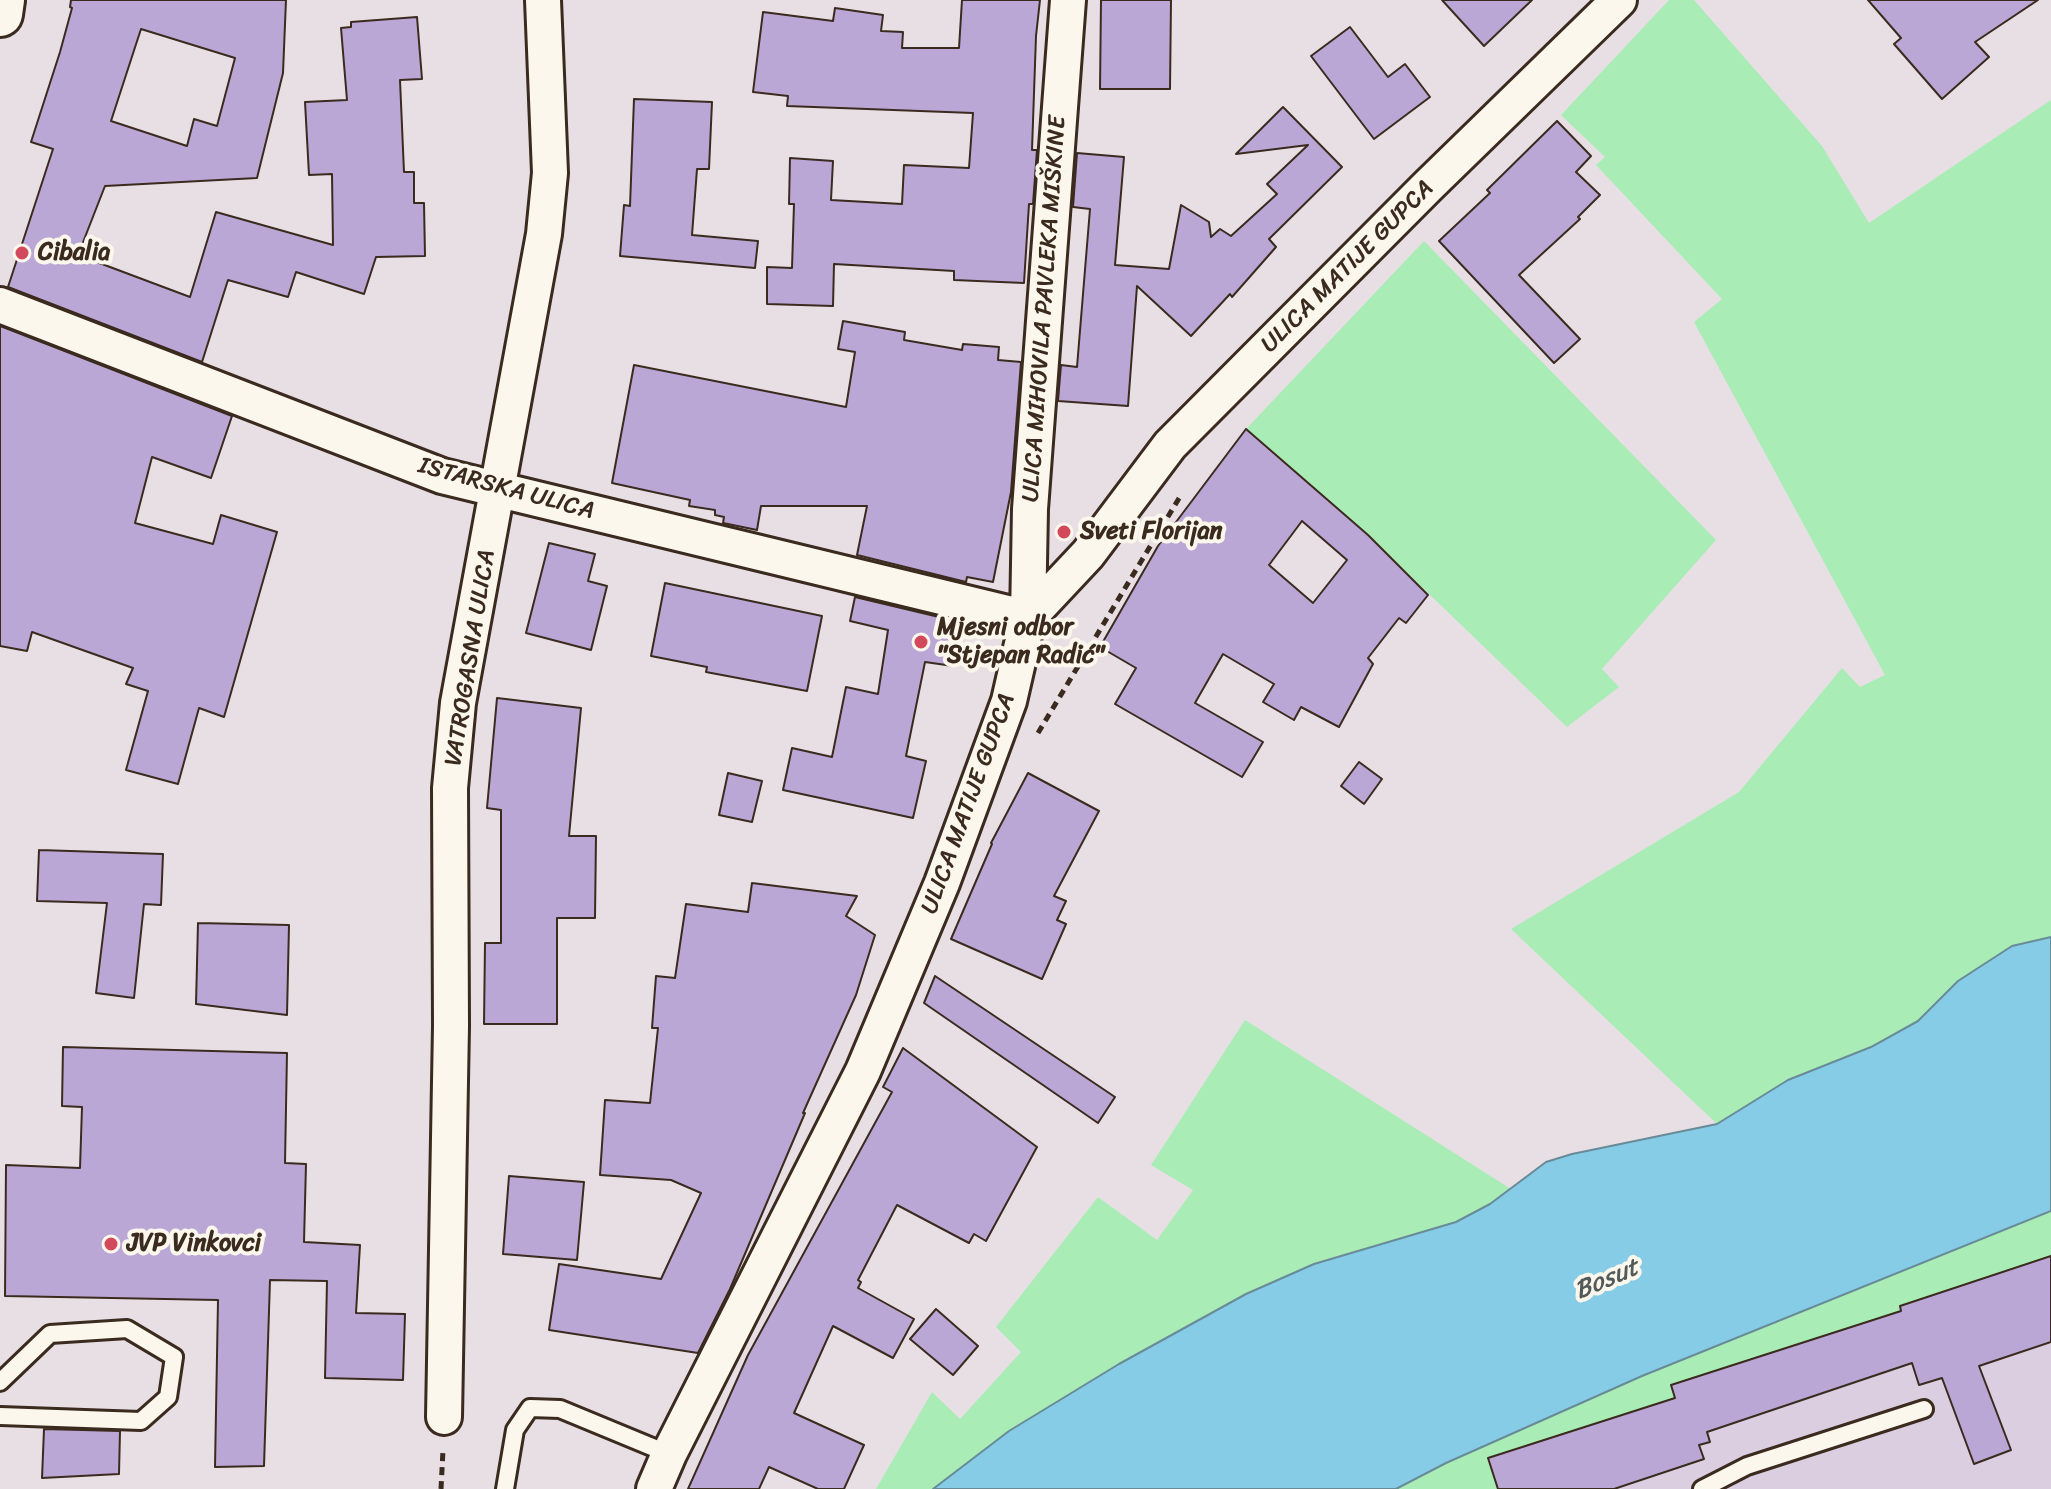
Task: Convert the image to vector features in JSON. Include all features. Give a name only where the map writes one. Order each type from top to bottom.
[{"type":"main road","points":[[0,14],[2,0]]},
{"type":"street","name":"VATROGASNA ULICA","points":[[444,1417],[451,1026],[450,788],[458,703],[544,234],[550,173],[543,0]]},
{"type":"street","name":"ULICA MIHOVILA PAVLEKA MIŠKINE","points":[[1028,618],[1030,509],[1068,0]]},
{"type":"street","name":"ULICA MATIJE GUPCA","points":[[654,1489],[869,1057],[942,883],[1009,701],[1028,618],[1088,554],[1170,445],[1619,0]]},
{"type":"street","name":"ISTARSKA ULICA","points":[[0,305],[442,476],[1028,618]]},
{"type":"lane","points":[[0,1382],[50,1334],[127,1329],[174,1357],[168,1397],[141,1421],[0,1416]]},
{"type":"lane","points":[[505,1489],[515,1430],[530,1408],[560,1409],[669,1454]]},
{"type":"lane","points":[[1702,1489],[1747,1466],[1924,1409]]},
{"type":"path","points":[[1031,746],[1184,490]]},
{"type":"path","points":[[441,1479],[441,1489]]},
{"type":"shaded area","points":[[2051,1256],[2051,1489],[1498,1489],[1671,1385],[1900,1312],[1900,1306]]},
{"type":"green space","points":[[1669,0],[1694,0],[1822,146],[1869,223],[2051,100],[2051,937],[2012,947],[1958,981],[1918,1021],[1871,1047],[1788,1080],[1717,1124],[1511,929],[1739,792],[1842,668],[1860,687],[1885,675],[1694,322],[1722,299],[1596,165],[1605,157],[1561,115]]},
{"type":"green space","points":[[1424,241],[1716,540],[1602,669],[1619,687],[1567,727],[1368,535],[1246,429]]},
{"type":"green space","points":[[1245,1020],[1511,1189],[1456,1222],[1314,1264],[1246,1294],[1119,1364],[1009,1431],[933,1489],[876,1489],[932,1392],[960,1419],[1021,1352],[996,1327],[1098,1197],[1157,1240],[1193,1190],[1151,1165]]},
{"type":"green space","points":[[2051,1211],[2051,1256],[1900,1306],[1901,1311],[1672,1385],[1675,1398],[1498,1489],[1396,1489],[1446,1463],[1642,1376]]},
{"type":"water","name":"Bosut","points":[[2051,937],[2051,1211],[1642,1376],[1446,1463],[1396,1489],[933,1489],[1009,1431],[1119,1364],[1246,1294],[1314,1264],[1456,1222],[1490,1204],[1546,1162],[1717,1124],[1788,1080],[1871,1047],[1918,1021],[1958,981],[2012,946]]},
{"type":"building","points":[[71,0],[286,0],[283,73],[257,178],[105,186],[78,255],[190,297],[216,212],[333,245],[332,174],[309,175],[305,102],[347,100],[341,28],[351,27],[351,22],[417,17],[422,79],[400,80],[404,172],[414,172],[414,203],[424,203],[425,256],[376,257],[364,294],[296,272],[288,297],[228,280],[202,362],[8,287],[53,149],[31,142],[60,52]],"holes":[[[141,29],[235,58],[217,126],[194,119],[187,146],[111,121]]]},
{"type":"building","points":[[962,0],[1040,0],[1032,150],[1037,150],[1033,204],[1029,204],[1024,283],[954,280],[954,271],[834,264],[833,306],[767,304],[767,267],[792,268],[794,204],[789,204],[790,158],[833,161],[831,200],[902,204],[904,165],[969,168],[973,113],[787,106],[788,96],[753,92],[763,12],[833,21],[835,8],[883,15],[881,31],[903,32],[902,48],[959,48]]},
{"type":"building","points":[[1101,0],[1171,0],[1170,89],[1100,89]]},
{"type":"building","points":[[1442,0],[1532,0],[1484,46]]},
{"type":"building","points":[[1868,0],[2038,0],[1975,42],[1989,57],[1942,99],[1894,44],[1901,38]]},
{"type":"building","points":[[1350,27],[1388,77],[1405,64],[1430,97],[1374,139],[1311,56]]},
{"type":"building","points":[[634,99],[712,102],[709,169],[697,169],[692,235],[758,241],[755,268],[620,256],[624,205],[630,206]]},
{"type":"building","points":[[1283,107],[1342,167],[1269,239],[1276,247],[1232,297],[1230,294],[1191,336],[1137,286],[1128,406],[1058,401],[1061,365],[1077,367],[1090,209],[1073,207],[1077,153],[1124,157],[1115,265],[1169,269],[1181,205],[1209,222],[1211,237],[1220,229],[1231,236],[1277,194],[1267,184],[1308,145],[1236,154]]},
{"type":"building","points":[[1557,121],[1591,156],[1576,172],[1600,195],[1578,217],[1580,219],[1519,275],[1580,339],[1554,363],[1439,241],[1490,193],[1487,190]]},
{"type":"building","points":[[843,321],[905,332],[904,340],[962,350],[963,344],[999,347],[998,360],[1021,362],[1011,492],[993,582],[967,577],[966,582],[857,555],[867,506],[761,506],[757,530],[723,523],[724,517],[715,515],[715,510],[689,506],[690,500],[612,483],[634,365],[846,407],[855,352],[838,349]]},
{"type":"building","points":[[0,326],[232,416],[211,478],[152,457],[135,523],[213,544],[221,515],[277,532],[224,717],[199,708],[178,784],[126,770],[148,691],[126,684],[133,668],[32,632],[27,651],[0,646]]},
{"type":"building","points":[[1246,429],[1368,535],[1428,595],[1406,623],[1399,618],[1368,658],[1373,664],[1339,727],[1301,707],[1294,720],[1263,702],[1274,684],[1223,654],[1195,703],[1263,742],[1242,777],[1115,704],[1136,668],[1100,647],[1158,546]],"holes":[[[1302,521],[1347,560],[1313,603],[1269,565]]]},
{"type":"building","points":[[549,543],[595,554],[588,581],[607,586],[591,650],[526,633]]},
{"type":"building","points":[[665,583],[822,616],[807,691],[706,672],[707,667],[651,656]]},
{"type":"building","points":[[855,597],[960,622],[953,666],[925,662],[906,756],[926,761],[913,818],[783,790],[792,748],[832,757],[846,687],[878,694],[888,630],[850,621]]},
{"type":"building","points":[[497,698],[581,708],[569,836],[596,836],[595,918],[557,918],[557,1024],[484,1024],[485,943],[501,943],[501,810],[487,808]]},
{"type":"building","points":[[1359,762],[1382,779],[1364,804],[1341,786]]},
{"type":"building","points":[[728,773],[762,781],[752,822],[719,815]]},
{"type":"building","points":[[1028,773],[1099,811],[1054,896],[1066,901],[1057,920],[1066,924],[1042,979],[951,939],[991,843]]},
{"type":"building","points":[[39,850],[163,854],[161,905],[144,904],[134,998],[96,993],[107,903],[37,901]]},
{"type":"building","points":[[752,883],[857,896],[846,916],[875,935],[856,995],[730,1289],[698,1353],[549,1330],[559,1264],[661,1279],[701,1193],[671,1180],[600,1175],[605,1100],[650,1103],[658,1028],[652,1028],[656,976],[675,978],[686,904],[748,912]]},
{"type":"building","points":[[198,923],[289,925],[287,1015],[196,1004]]},
{"type":"building","points":[[935,976],[1115,1097],[1098,1123],[924,1003]]},
{"type":"building","points":[[63,1047],[287,1053],[285,1163],[306,1164],[304,1242],[360,1245],[356,1313],[405,1314],[403,1380],[325,1378],[327,1281],[270,1280],[264,1466],[215,1467],[218,1300],[5,1296],[6,1165],[80,1168],[82,1107],[62,1106]]},
{"type":"building","points":[[903,1048],[1037,1147],[986,1241],[974,1234],[969,1243],[897,1205],[858,1280],[861,1282],[858,1288],[914,1319],[893,1358],[833,1326],[794,1413],[864,1445],[844,1489],[818,1489],[769,1467],[759,1489],[688,1489],[748,1355],[892,1092],[883,1087]]},
{"type":"building","points":[[509,1176],[584,1182],[577,1260],[503,1254]]},
{"type":"building","points":[[2051,1256],[2051,1342],[1979,1366],[2011,1450],[1974,1464],[1942,1378],[1919,1385],[1912,1363],[1707,1432],[1710,1442],[1699,1445],[1704,1459],[1614,1489],[1498,1489],[1488,1458],[1675,1398],[1671,1385],[1901,1311],[1900,1306]]},
{"type":"building","points":[[936,1309],[978,1346],[953,1375],[910,1339]]},
{"type":"building","points":[[44,1429],[120,1431],[119,1474],[42,1478]]},
{"type":"place","name":"Cibalia","points":[[22,253]]},
{"type":"place","name":"Sveti Florijan","points":[[1064,532]]},
{"type":"place","name":"Mjesni odbor \"Stjepan Radić\"","points":[[921,642]]},
{"type":"place","name":"JVP Vinkovci","points":[[111,1244]]}]
